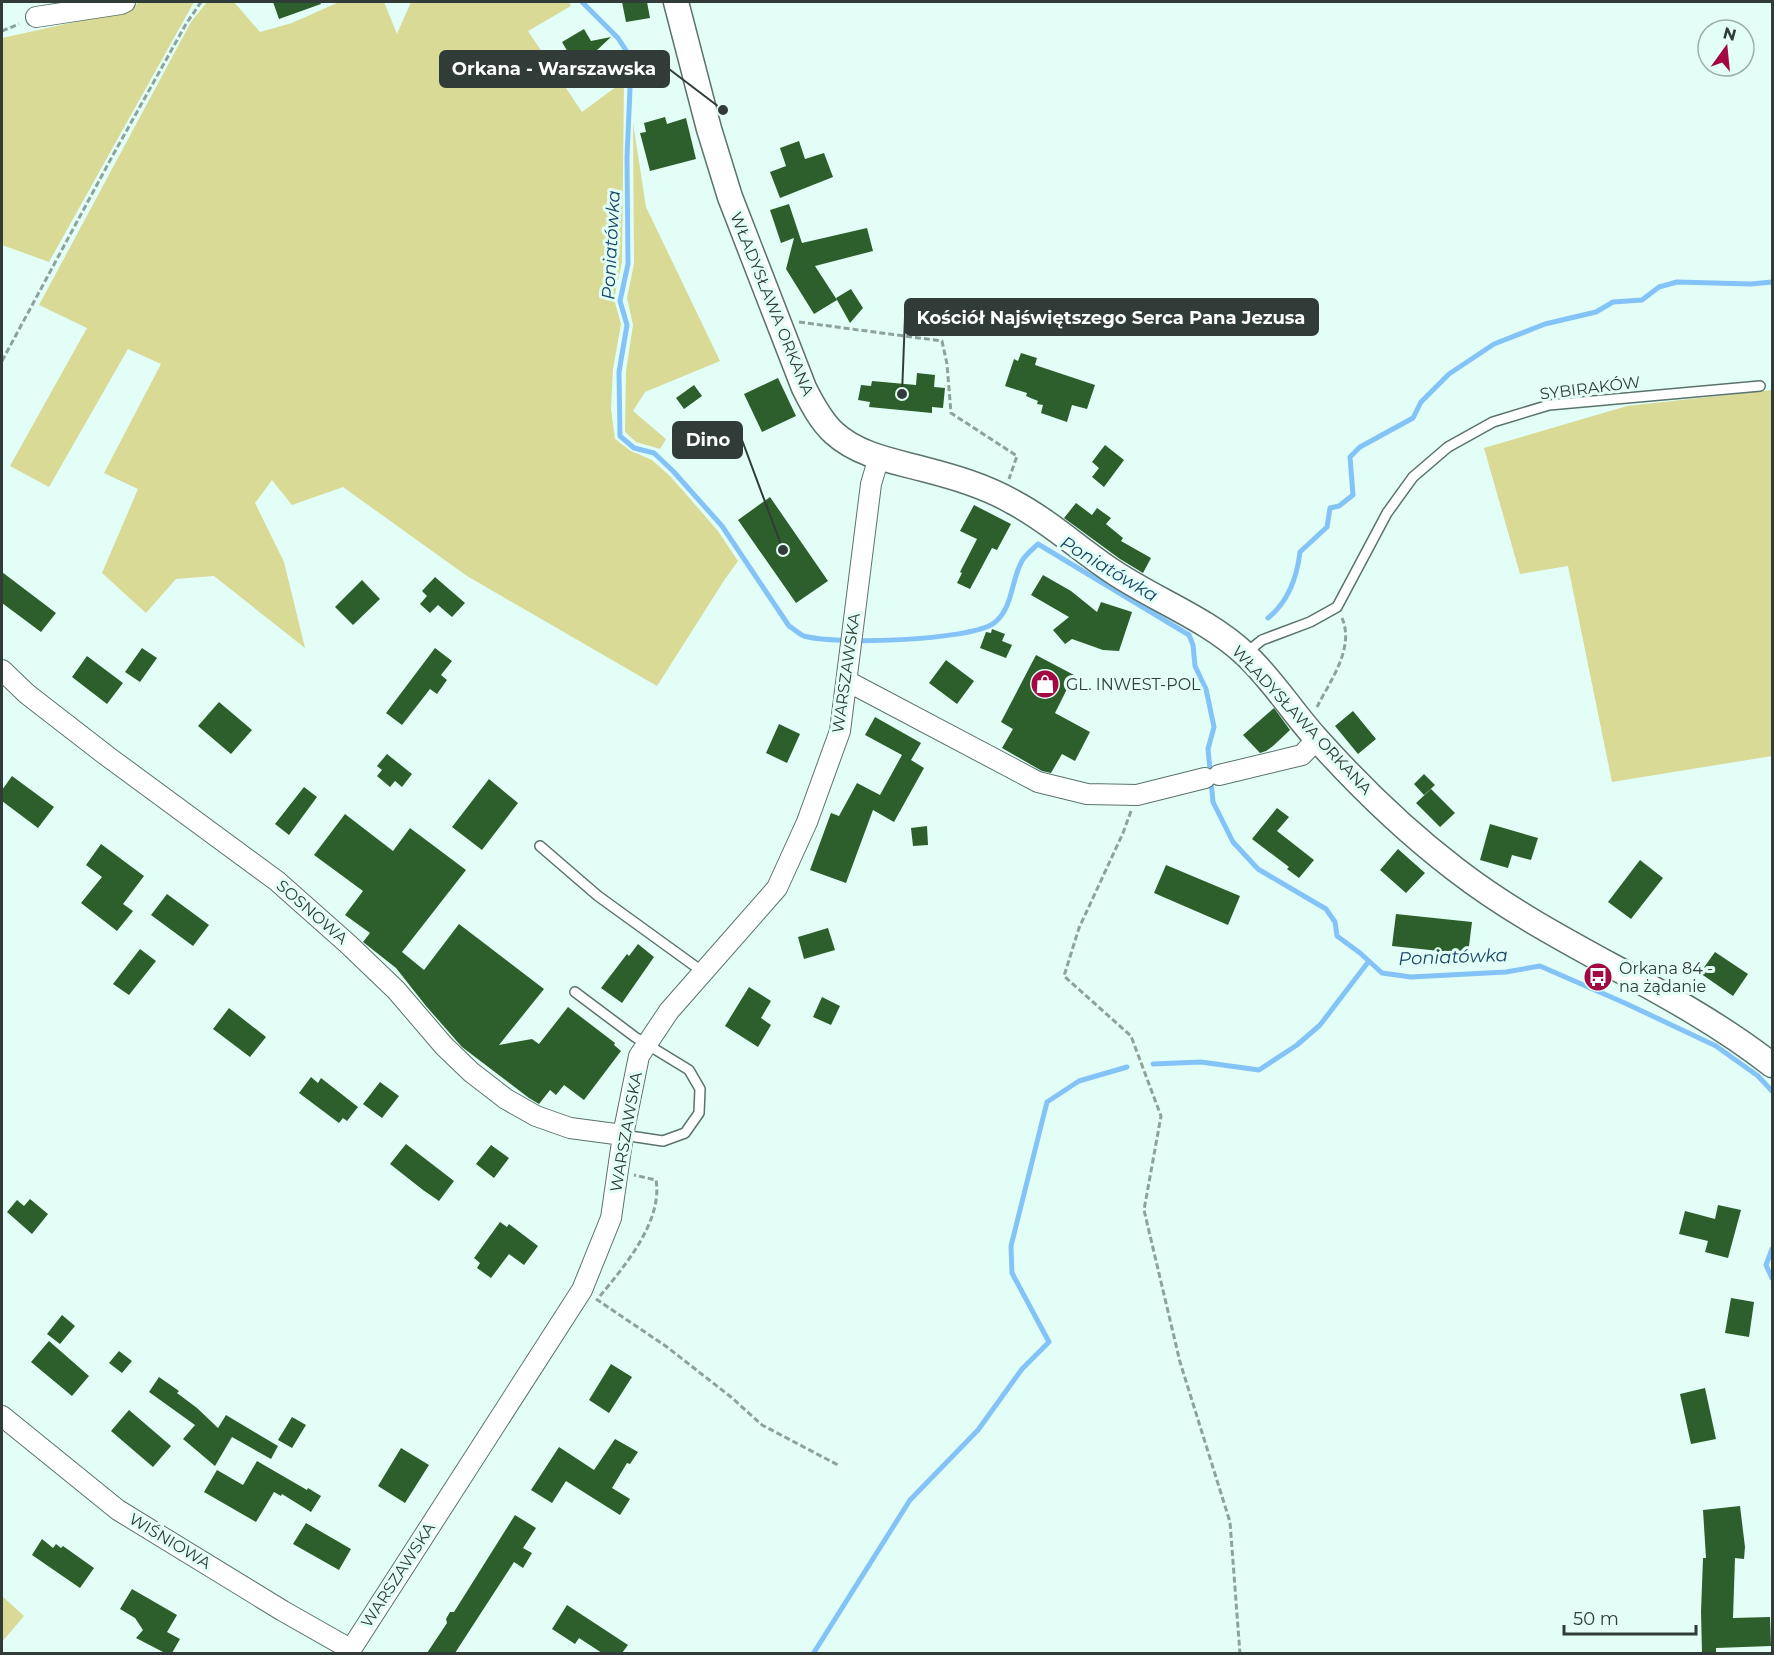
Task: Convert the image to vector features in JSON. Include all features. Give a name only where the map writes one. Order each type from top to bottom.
[{"type":"street","points":[[36,17],[125,2]]},
{"type":"street","name":"WŁADYSŁAWA ORKANA","points":[[676,2],[709,129],[730,197],[804,388],[816,411],[834,434],[856,448],[879,457],[975,484],[1013,501],[1114,573],[1204,623],[1245,654],[1312,733],[1364,789],[1453,868],[1500,902],[1691,1009],[1773,1065]]},
{"type":"street","name":"WARSZAWSKA","points":[[349,1651],[589,1295],[611,1218],[623,1135],[639,1056],[669,1011],[777,888],[807,822],[840,731],[871,484],[879,457]]},
{"type":"street","name":"SOSNOWA","points":[[2,670],[27,694],[107,756],[277,881],[396,990],[444,1046],[471,1072],[506,1099],[536,1116],[570,1128],[623,1135]]},
{"type":"street","points":[[847,681],[1038,782],[1087,794],[1137,795],[1302,755],[1312,733]]},
{"type":"street","name":"WIŚNIOWA","points":[[2,1416],[118,1510],[349,1651]]},
{"type":"lane","name":"SYBIRAKÓW","points":[[1337,607],[1387,513],[1413,477],[1448,447],[1493,422],[1549,405],[1760,386]]},
{"type":"lane","points":[[1245,654],[1262,640],[1310,622],[1337,607]]},
{"type":"lane","points":[[540,846],[598,896],[704,972]]},
{"type":"lane","points":[[575,992],[647,1044],[689,1070],[700,1089],[699,1113],[686,1133],[663,1141],[623,1135]]},
{"type":"path","points":[[2,361],[118,145],[186,24],[201,2]]},
{"type":"path","points":[[788,320],[942,340],[947,364],[951,413],[1017,456],[1007,486]]},
{"type":"path","points":[[1312,733],[1344,655],[1345,625],[1337,607]]},
{"type":"path","points":[[1137,795],[1123,833],[1080,928],[1064,976],[1131,1036],[1161,1116],[1144,1210],[1180,1362],[1230,1522],[1240,1653]]},
{"type":"path","points":[[618,1171],[656,1180],[658,1192],[649,1222],[630,1260],[589,1295],[667,1347],[731,1397],[762,1425],[838,1465]]},
{"type":"green space","points":[[140,2],[194,2],[49,262],[2,245],[2,38],[125,11]]},
{"type":"green space","points":[[207,2],[234,2],[260,32],[292,23],[339,2],[384,2],[397,34],[411,2],[569,2],[571,6],[528,31],[582,112],[624,81],[622,262],[614,299],[621,324],[613,369],[611,409],[615,439],[631,451],[652,460],[671,477],[718,531],[738,561],[657,686],[467,576],[343,487],[292,505],[272,480],[255,503],[284,562],[305,648],[214,576],[176,579],[146,613],[102,573],[138,489],[104,473],[161,364],[128,349],[49,487],[10,466],[87,328],[39,305],[191,22]]},
{"type":"green space","points":[[633,123],[646,207],[720,361],[645,392],[633,411],[666,439],[660,449],[636,442],[625,432],[626,371],[633,325],[627,298],[634,264]]},
{"type":"green space","points":[[1772,390],[1772,756],[1612,782],[1568,566],[1520,574],[1484,448],[1627,406]]},
{"type":"green space","points":[[2,1596],[24,1616],[2,1642]]},
{"type":"building","points":[[273,2],[320,2],[321,4],[279,19]]},
{"type":"building","points":[[622,2],[647,2],[650,18],[626,22]]},
{"type":"building","points":[[584,29],[591,41],[611,37],[596,51],[603,63],[582,76],[562,42]]},
{"type":"building","points":[[665,117],[667,124],[686,118],[696,159],[650,171],[640,133],[646,132],[644,123]]},
{"type":"building","points":[[799,141],[805,159],[824,153],[833,177],[780,198],[770,172],[786,166],[780,148]]},
{"type":"building","points":[[789,204],[802,243],[867,228],[873,251],[815,266],[837,300],[814,314],[786,269],[794,238],[781,243],[770,210]]},
{"type":"building","points":[[851,289],[863,308],[850,323],[836,298]]},
{"type":"building","points":[[1021,353],[1037,358],[1035,365],[1095,385],[1087,409],[1072,405],[1067,422],[1041,413],[1043,405],[1037,404],[1038,401],[1026,396],[1027,393],[1005,386],[1014,359],[1018,361]]},
{"type":"building","points":[[917,373],[935,375],[934,387],[945,388],[943,408],[932,407],[932,413],[869,407],[870,402],[858,400],[861,385],[871,386],[872,381],[916,385]]},
{"type":"building","points":[[778,378],[796,416],[762,432],[744,394]]},
{"type":"building","points":[[694,385],[702,396],[684,409],[676,398]]},
{"type":"building","points":[[1105,445],[1124,460],[1104,487],[1092,477],[1099,468],[1092,462]]},
{"type":"building","points":[[770,497],[828,581],[796,603],[738,520]]},
{"type":"building","points":[[1076,503],[1092,515],[1097,508],[1111,518],[1106,524],[1123,538],[1121,541],[1151,558],[1143,573],[1064,518]]},
{"type":"building","points":[[974,505],[1011,524],[997,550],[992,548],[970,589],[957,583],[962,573],[960,572],[977,539],[960,531]]},
{"type":"building","points":[[2,572],[56,613],[41,632],[2,603]]},
{"type":"building","points":[[1043,575],[1071,591],[1097,612],[1101,602],[1132,612],[1119,651],[1103,650],[1072,639],[1065,644],[1053,630],[1069,617],[1031,595]]},
{"type":"building","points":[[435,577],[465,603],[452,617],[438,605],[430,613],[420,604],[427,596],[422,591]]},
{"type":"building","points":[[362,580],[380,599],[353,625],[335,607]]},
{"type":"building","points":[[992,629],[1005,634],[1002,641],[1012,645],[1006,658],[980,648],[986,632],[991,633]]},
{"type":"building","points":[[142,648],[157,658],[140,682],[125,672]]},
{"type":"building","points":[[435,648],[452,661],[441,675],[447,680],[437,694],[430,689],[402,725],[386,713]]},
{"type":"building","points":[[1036,655],[1074,675],[1055,713],[1090,732],[1075,761],[1062,754],[1051,773],[1042,771],[1002,748],[1013,729],[1001,722]]},
{"type":"building","points":[[87,656],[123,683],[107,704],[72,677]]},
{"type":"building","points":[[946,660],[974,681],[957,704],[929,683]]},
{"type":"building","points":[[219,702],[252,730],[231,754],[198,726]]},
{"type":"building","points":[[1274,708],[1290,730],[1273,746],[1260,753],[1243,735]]},
{"type":"building","points":[[1353,711],[1376,739],[1358,754],[1335,726]]},
{"type":"building","points":[[875,717],[921,743],[911,760],[924,768],[894,822],[873,810],[846,883],[810,870],[831,813],[839,816],[857,783],[880,795],[902,755],[865,735]]},
{"type":"building","points":[[779,724],[800,734],[787,763],[766,753]]},
{"type":"building","points":[[387,754],[412,774],[402,787],[395,781],[390,787],[377,776],[382,770],[377,766]]},
{"type":"building","points":[[1424,774],[1435,785],[1424,795],[1414,784]]},
{"type":"building","points":[[12,776],[54,807],[38,828],[2,801],[2,790]]},
{"type":"building","points":[[489,779],[518,803],[482,850],[452,827]]},
{"type":"building","points":[[304,787],[317,797],[289,835],[275,824]]},
{"type":"building","points":[[1431,789],[1455,813],[1440,827],[1416,803]]},
{"type":"building","points":[[1277,808],[1289,817],[1277,831],[1314,860],[1299,878],[1287,869],[1289,867],[1252,839]]},
{"type":"building","points":[[345,814],[393,851],[410,828],[466,870],[402,952],[424,970],[459,924],[544,989],[499,1045],[532,1039],[539,1044],[568,1007],[615,1043],[614,1045],[621,1051],[584,1100],[564,1085],[556,1095],[550,1090],[539,1104],[529,1098],[462,1047],[396,968],[363,942],[370,933],[345,915],[363,891],[314,855]]},
{"type":"building","points":[[1490,824],[1538,838],[1531,860],[1512,855],[1508,868],[1480,860]]},
{"type":"building","points":[[927,826],[928,845],[913,846],[911,828]]},
{"type":"building","points":[[101,844],[144,876],[123,904],[133,911],[117,931],[81,903],[102,877],[86,865]]},
{"type":"building","points":[[1398,849],[1425,873],[1406,893],[1380,870]]},
{"type":"building","points":[[1640,860],[1663,878],[1631,919],[1608,902]]},
{"type":"building","points":[[1166,865],[1240,896],[1228,925],[1154,893]]},
{"type":"building","points":[[167,894],[209,925],[193,946],[151,915]]},
{"type":"building","points":[[1396,914],[1472,922],[1468,954],[1392,946]]},
{"type":"building","points":[[828,928],[835,950],[804,959],[798,937]]},
{"type":"building","points":[[638,944],[654,957],[622,1003],[601,988],[627,954],[629,956]]},
{"type":"building","points":[[140,949],[156,961],[129,995],[113,984]]},
{"type":"building","points":[[1715,952],[1748,974],[1733,996],[1700,973]]},
{"type":"building","points":[[749,987],[771,1001],[761,1018],[771,1025],[758,1047],[725,1026]]},
{"type":"building","points":[[822,997],[840,1006],[831,1025],[813,1017]]},
{"type":"building","points":[[229,1008],[266,1037],[250,1057],[213,1029]]},
{"type":"building","points":[[311,1077],[318,1083],[321,1078],[358,1107],[347,1121],[343,1118],[339,1123],[299,1093]]},
{"type":"building","points":[[380,1082],[399,1096],[382,1118],[363,1104]]},
{"type":"building","points":[[406,1144],[454,1181],[439,1201],[390,1164]]},
{"type":"building","points":[[491,1145],[509,1158],[494,1178],[476,1164]]},
{"type":"building","points":[[30,1199],[48,1214],[32,1234],[7,1212],[17,1200],[24,1206]]},
{"type":"building","points":[[1718,1205],[1741,1210],[1728,1258],[1705,1252],[1708,1241],[1679,1234],[1685,1211],[1715,1219]]},
{"type":"building","points":[[500,1222],[507,1227],[509,1224],[538,1246],[524,1265],[509,1254],[491,1278],[477,1268],[480,1263],[474,1258]]},
{"type":"building","points":[[1731,1298],[1754,1302],[1749,1337],[1725,1333]]},
{"type":"building","points":[[62,1315],[75,1326],[60,1344],[47,1334]]},
{"type":"building","points":[[49,1341],[89,1376],[72,1396],[31,1362]]},
{"type":"building","points":[[119,1351],[132,1361],[122,1373],[109,1363]]},
{"type":"building","points":[[611,1364],[632,1377],[609,1413],[589,1400]]},
{"type":"building","points":[[159,1377],[179,1391],[177,1393],[218,1428],[226,1415],[278,1446],[271,1459],[232,1437],[215,1466],[183,1439],[195,1425],[149,1392]]},
{"type":"building","points":[[1705,1388],[1716,1439],[1691,1444],[1680,1394]]},
{"type":"building","points":[[129,1410],[171,1446],[153,1467],[111,1431]]},
{"type":"building","points":[[292,1417],[306,1425],[292,1448],[278,1440]]},
{"type":"building","points":[[615,1439],[638,1452],[630,1464],[627,1463],[612,1488],[630,1499],[620,1515],[566,1481],[552,1503],[531,1490],[559,1447],[594,1470]]},
{"type":"building","points":[[401,1448],[429,1465],[405,1503],[378,1486]]},
{"type":"building","points":[[257,1461],[321,1496],[311,1512],[282,1494],[281,1496],[274,1492],[256,1522],[204,1492],[217,1470],[243,1485]]},
{"type":"building","points":[[1740,1506],[1745,1547],[1744,1559],[1735,1558],[1733,1618],[1770,1617],[1771,1646],[1716,1648],[1716,1652],[1702,1653],[1703,1558],[1706,1558],[1703,1510]]},
{"type":"building","points":[[515,1515],[536,1528],[523,1548],[532,1553],[523,1568],[514,1562],[455,1653],[427,1653],[447,1623],[446,1619],[450,1612],[454,1612]]},
{"type":"building","points":[[306,1523],[351,1549],[339,1570],[293,1544]]},
{"type":"building","points":[[42,1539],[53,1548],[56,1544],[61,1548],[63,1546],[94,1568],[80,1588],[32,1555]]},
{"type":"building","points":[[132,1589],[177,1615],[167,1632],[180,1639],[172,1653],[165,1653],[136,1638],[143,1630],[135,1618],[120,1609]]},
{"type":"building","points":[[567,1605],[628,1645],[622,1653],[602,1653],[579,1638],[575,1644],[552,1629]]},
{"type":"waterway","name":"Poniatówka","points":[[582,2],[618,38],[627,52],[630,89],[627,157],[628,264],[620,301],[627,325],[619,372],[620,436],[634,448],[654,453],[722,526],[789,626],[804,636],[820,639],[871,641],[931,637],[980,629],[994,623],[1005,610],[1018,569],[1027,554],[1038,544],[1189,635],[1193,645],[1195,666],[1206,689],[1214,727],[1208,749],[1213,802],[1233,842],[1258,869],[1326,909],[1335,922],[1337,936],[1382,973],[1411,977],[1506,972],[1540,966],[1716,1046],[1758,1076],[1772,1091]]},
{"type":"waterway","points":[[1268,618],[1286,597],[1297,571],[1300,552],[1327,527],[1330,508],[1339,506],[1353,495],[1350,457],[1360,447],[1413,418],[1421,402],[1449,374],[1494,344],[1545,324],[1596,312],[1613,302],[1642,300],[1659,287],[1677,282],[1751,284],[1772,282]]},
{"type":"waterway","points":[[1153,1064],[1201,1062],[1259,1070],[1297,1045],[1320,1025],[1369,961]]},
{"type":"waterway","points":[[813,1654],[910,1500],[978,1430],[1022,1369],[1049,1342],[1012,1273],[1011,1246],[1047,1102],[1079,1081],[1127,1067]]},
{"type":"waterway","name":"Poniatówka","points":[[1772,1249],[1766,1265],[1772,1278]]},
{"type":"place","name":"Orkana - Warszawska","points":[[723,110]]},
{"type":"place","name":"Kościół Najświętszego Serca Pana Jezusa","points":[[902,394]]},
{"type":"place","name":"Dino","points":[[783,550]]},
{"type":"place","name":"GL. INWEST-POL","points":[[1045,684]]},
{"type":"place","name":"Orkana 84 - na żądanie","points":[[1598,977]]}]
